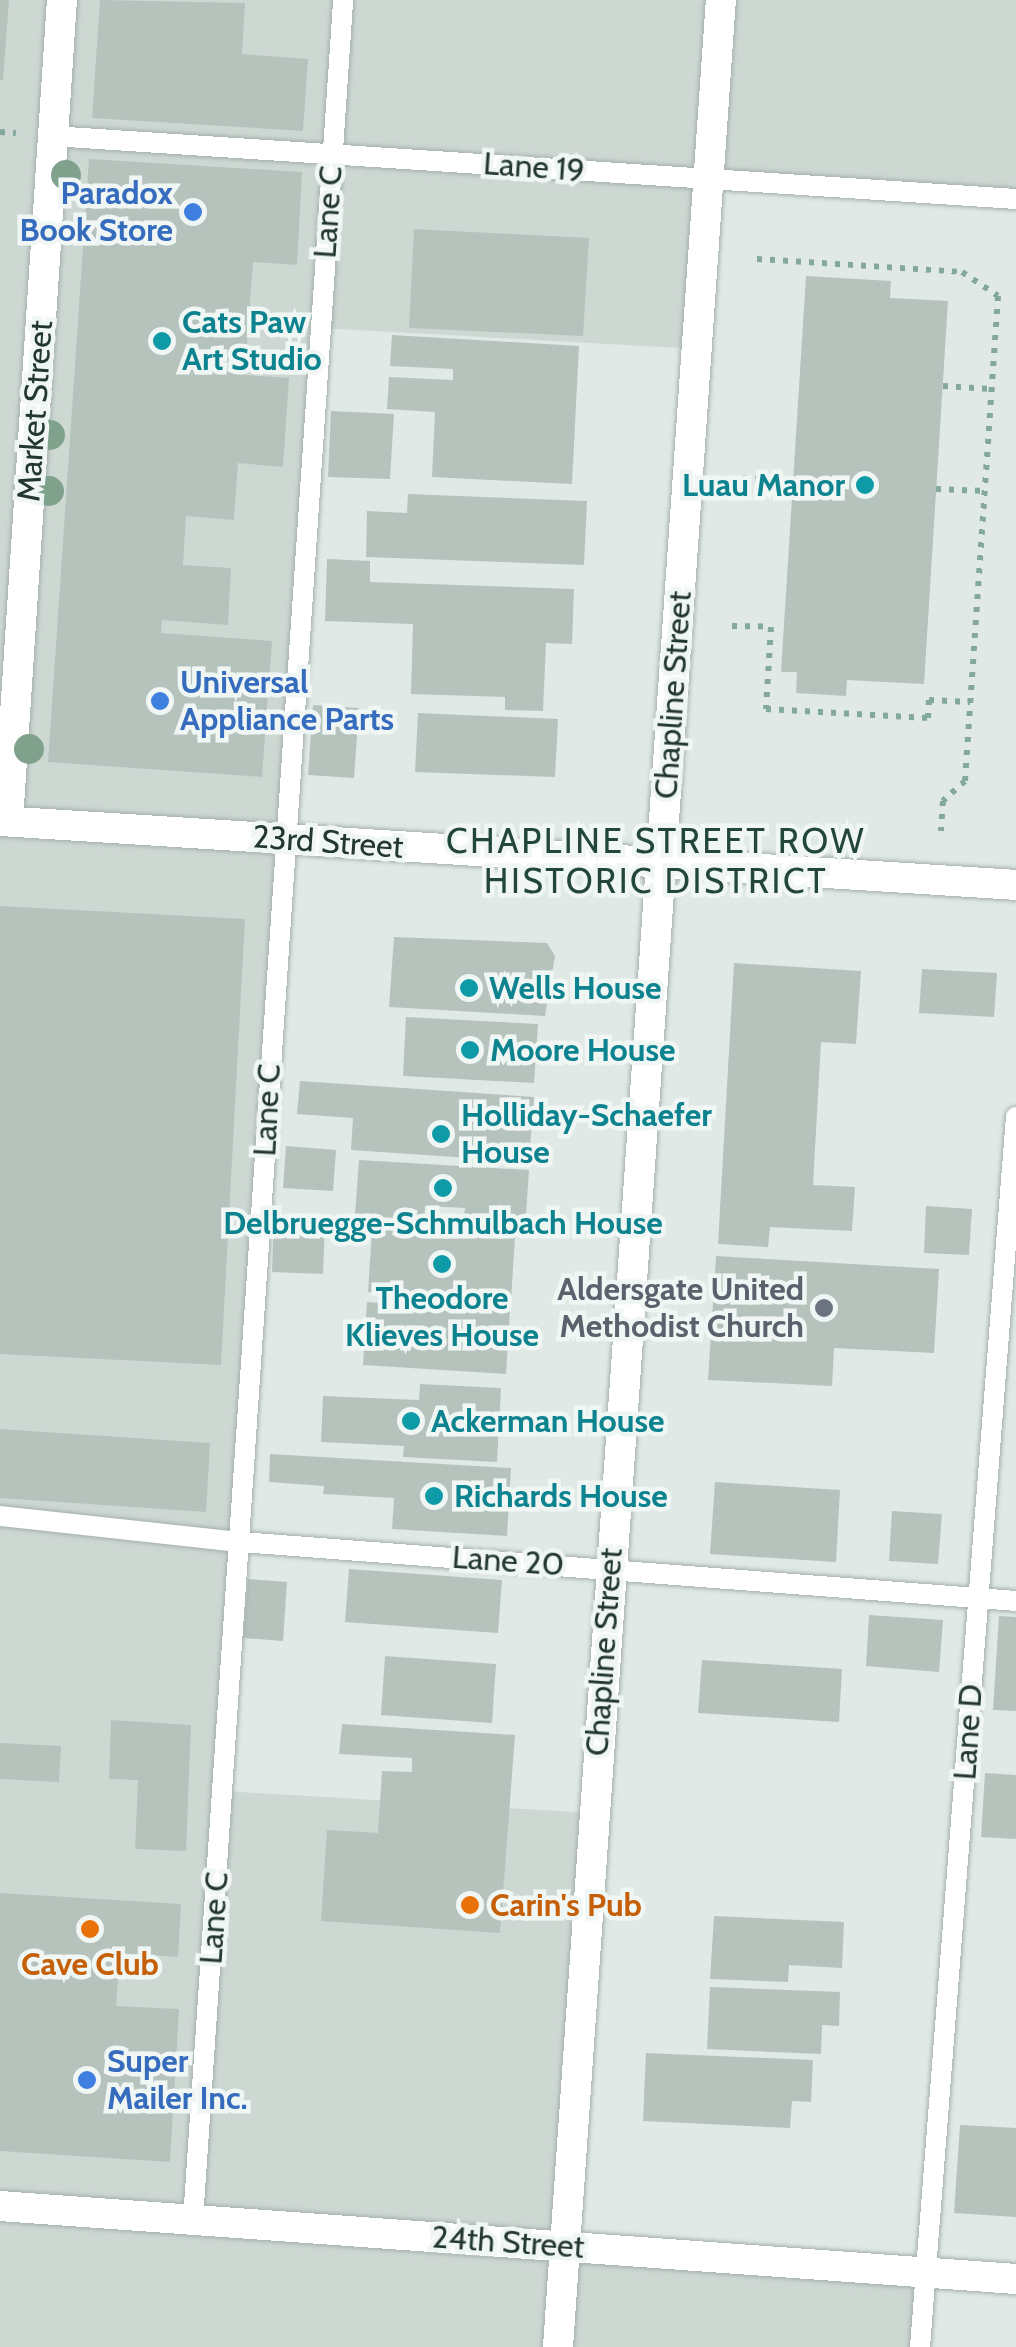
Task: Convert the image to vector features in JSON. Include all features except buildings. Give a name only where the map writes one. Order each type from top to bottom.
[{"type":"street","name":"Market Street","points":[[4,821],[62,0]]},
{"type":"street","name":"Chapline Street","points":[[558,2347],[720,0]]},
{"type":"street","name":"23rd Street","points":[[4,821],[1016,885]]},
{"type":"street","name":"24th Street","points":[[0,2206],[1016,2279]]},
{"type":"lane","name":"Lane C","points":[[193,2220],[343,0]]},
{"type":"lane","name":"Lane 19","points":[[52,136],[1016,199]]},
{"type":"lane","name":"Lane D","points":[[920,2347],[1016,1117]]},
{"type":"lane","name":"Lane 20","points":[[0,1516],[240,1542],[1016,1600]]},
{"type":"path","points":[[756,258],[962,272],[998,296],[965,780],[943,801],[940,831]]},
{"type":"path","points":[[943,386],[991,389]]},
{"type":"path","points":[[742,478],[794,480]]},
{"type":"path","points":[[936,489],[985,491]]},
{"type":"path","points":[[732,626],[771,627],[766,709],[928,718],[928,700],[970,702]]},
{"type":"shaded area","points":[[0,0],[1016,0],[1016,199],[710,179],[698,349],[320,328],[224,1791],[593,1813],[564,2246],[927,2273],[920,2347],[0,2347]]},
{"type":"place","name":"Paradox Book Store","points":[[193,212]]},
{"type":"place","name":"Cats Paw Art Studio","points":[[162,341]]},
{"type":"place","name":"Luau Manor","points":[[865,485]]},
{"type":"place","name":"Universal Appliance Parts","points":[[160,701]]},
{"type":"place","name":"Wells House","points":[[469,988]]},
{"type":"place","name":"Moore House","points":[[470,1050]]},
{"type":"place","name":"Holliday-Schaefer House","points":[[441,1134]]},
{"type":"place","name":"Delbruegge-Schmulbach House","points":[[443,1188]]},
{"type":"place","name":"Theodore Klieves House","points":[[442,1264]]},
{"type":"place","name":"Aldersgate United Methodist Church","points":[[824,1308]]},
{"type":"place","name":"Ackerman House","points":[[411,1421]]},
{"type":"place","name":"Richards House","points":[[434,1496]]},
{"type":"place","name":"Carin's Pub","points":[[470,1905]]},
{"type":"place","name":"Cave Club","points":[[90,1929]]},
{"type":"place","name":"Super Mailer Inc.","points":[[87,2080]]},
{"type":"district","name":"CHAPLINE STREET ROW HISTORIC DISTRICT","points":[[656,861]]}]
